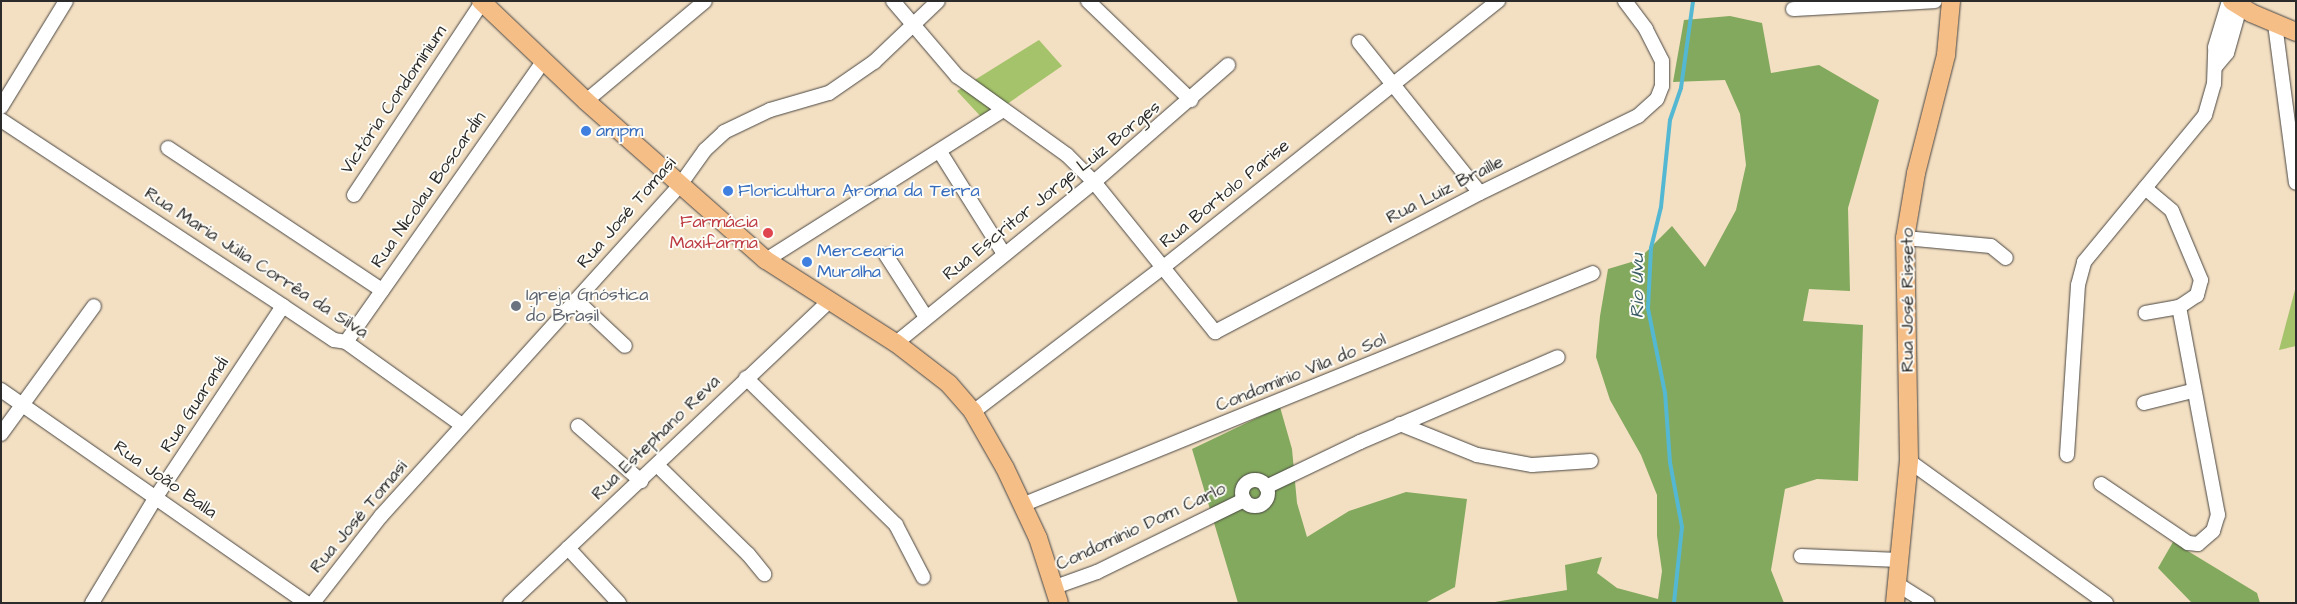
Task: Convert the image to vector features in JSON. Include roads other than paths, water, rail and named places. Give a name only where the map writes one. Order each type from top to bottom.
[{"type":"main road","name":"Rua José Risseto","points":[[1895,603],[1909,461],[1905,238],[1916,173],[1946,55],[1951,1]]},
{"type":"main road","points":[[487,3],[586,102],[766,260],[934,369],[973,412],[1038,538],[1057,595]]},
{"type":"main road","points":[[2241,5],[2275,24],[2296,32]]},
{"type":"street","points":[[1,107],[66,1]]},
{"type":"street","points":[[586,102],[705,1]]},
{"type":"street","points":[[893,1],[957,76],[1002,111],[1067,155],[1094,182],[1161,269]]},
{"type":"street","name":"Rua José Tomasi","points":[[313,603],[381,516],[680,185],[705,150],[724,132],[763,113],[829,93],[874,62],[938,1]]},
{"type":"street","points":[[1088,1],[1191,100]]},
{"type":"street","name":"Rua Bortolo Parise","points":[[973,412],[1161,269],[1498,1]]},
{"type":"street","name":"Rua Luiz Braille","points":[[1161,269],[1215,332],[1480,192],[1638,116],[1657,100],[1662,86],[1662,61],[1646,29],[1625,1]]},
{"type":"street","points":[[1793,9],[1935,1]]},
{"type":"street","name":"Victória Condominium","points":[[354,195],[487,3]]},
{"type":"street","points":[[2067,454],[2078,285],[2084,262],[2205,115],[2216,66],[2227,54],[2241,5]]},
{"type":"street","points":[[2275,24],[2296,183]]},
{"type":"street","points":[[1359,42],[1480,192]]},
{"type":"street","name":"Rua Nicolau Boscardin","points":[[346,342],[544,60]]},
{"type":"street","name":"Rua Escritor Jorge Luiz Borges","points":[[896,343],[1094,182],[1191,100],[1228,65]]},
{"type":"street","points":[[766,260],[940,152],[1002,111]]},
{"type":"street","name":"Rua Maria Júlia Corrêa da Silva","points":[[1,120],[334,340],[346,342],[462,425]]},
{"type":"street","points":[[168,148],[382,290]]},
{"type":"street","points":[[940,152],[1004,254]]},
{"type":"street","points":[[2145,188],[2172,211],[2201,280],[2197,295],[2179,307],[2146,313]]},
{"type":"street","points":[[1905,238],[1991,246],[2006,258]]},
{"type":"street","points":[[886,255],[926,318]]},
{"type":"street","name":"Condomínio Vila do Sol","points":[[1022,505],[1594,273]]},
{"type":"street","points":[[576,300],[625,346]]},
{"type":"street","name":"Rua Estephano Reva","points":[[510,603],[658,466],[746,378],[829,301]]},
{"type":"street","points":[[1,434],[94,306]]},
{"type":"street","name":"Rua Guarandi","points":[[92,603],[156,497],[282,306]]},
{"type":"street","points":[[2101,484],[2188,543],[2198,544],[2207,539],[2218,515],[2192,391],[2179,307]]},
{"type":"street","name":"Condomínio Dom Carlo","points":[[1057,595],[1097,572],[1244,500],[1258,506],[1264,502],[1266,487],[1400,424],[1558,357]]},
{"type":"street","points":[[746,378],[888,516],[896,525],[923,577]]},
{"type":"street","name":"Rua João Balla","points":[[1,390],[306,603]]},
{"type":"street","points":[[2144,403],[2192,391]]},
{"type":"street","points":[[1400,424],[1468,452],[1532,465],[1591,461]]},
{"type":"street","points":[[578,426],[641,482]]},
{"type":"street","points":[[1909,461],[2106,603]]},
{"type":"street","points":[[658,466],[748,554],[764,574]]},
{"type":"street","points":[[568,548],[619,603]]},
{"type":"street","points":[[1801,556],[1899,560]]},
{"type":"street","points":[[1897,584],[1927,603]]},
{"type":"waterway","name":"Rio Uvu","points":[[1674,603],[1682,527],[1670,462],[1665,393],[1648,309],[1651,248],[1661,207],[1670,120],[1681,88],[1693,1]]},
{"type":"place","name":"ampm","points":[[586,131]]},
{"type":"place","name":"Floricultura Aroma da Terra","points":[[728,191]]},
{"type":"place","name":"Farmácia Maxifarma","points":[[768,233]]},
{"type":"place","name":"Mercearia Muralha","points":[[807,262]]},
{"type":"place","name":"Igreja Gnóstica do Brasil","points":[[516,306]]}]
